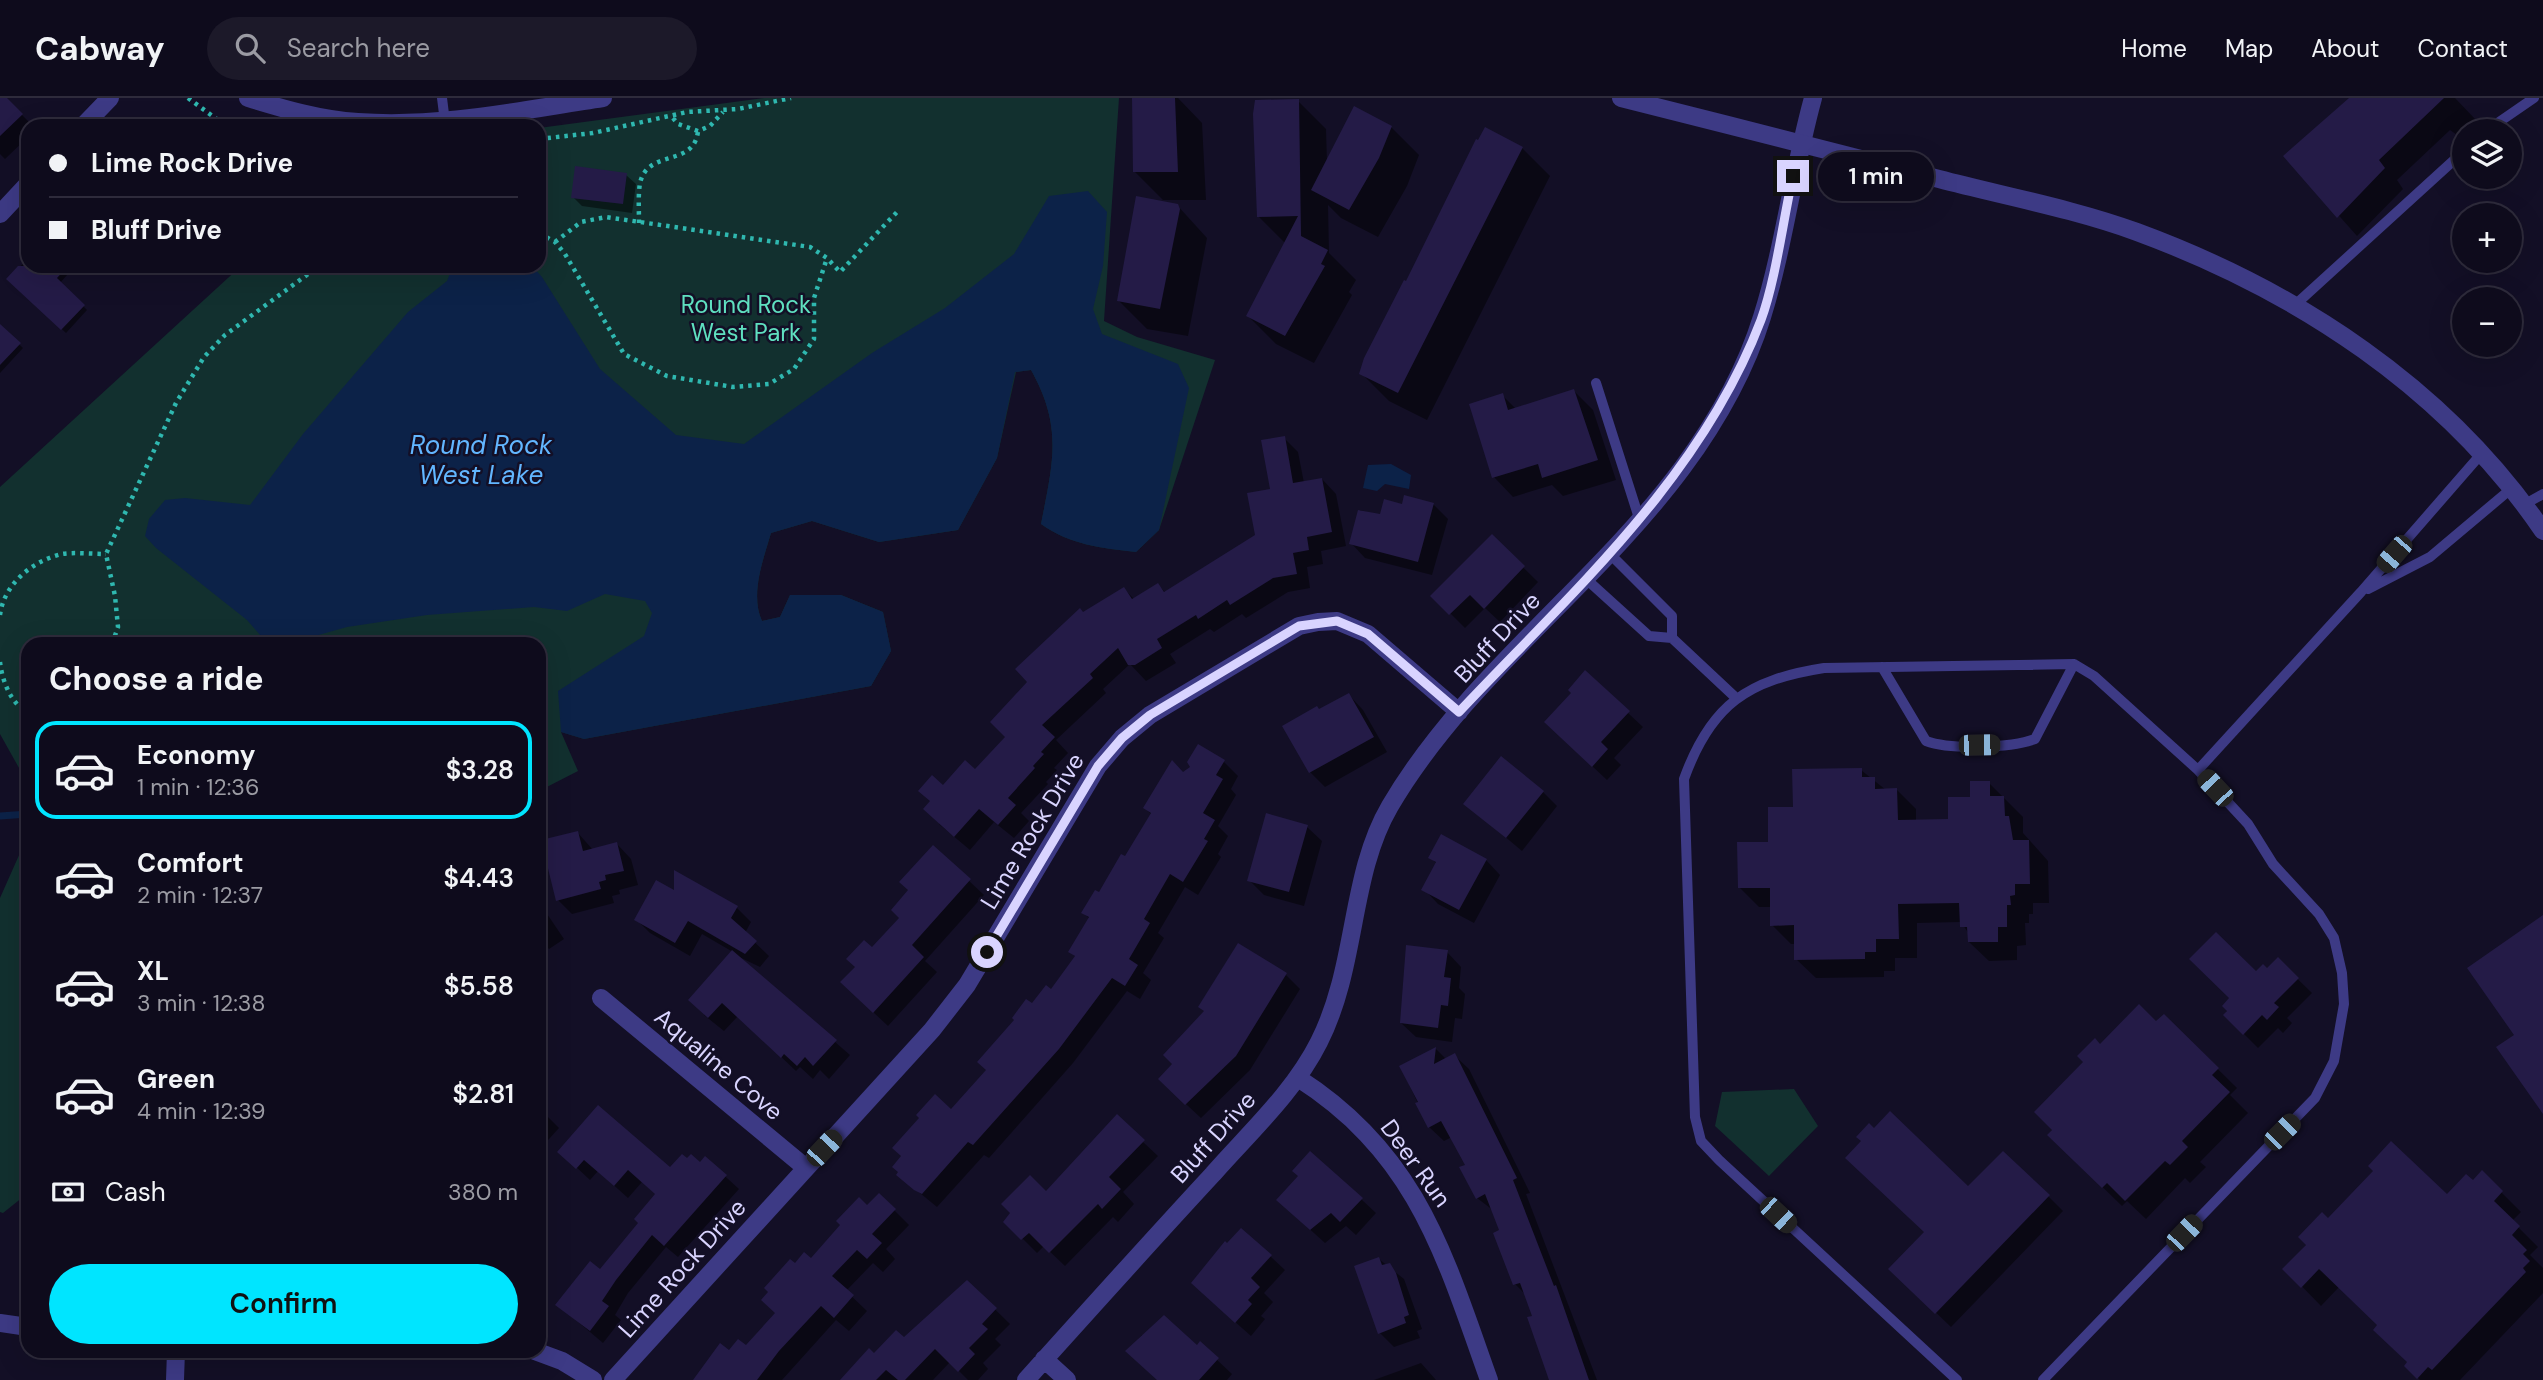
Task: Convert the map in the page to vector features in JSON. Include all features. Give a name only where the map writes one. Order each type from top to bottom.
[{"type":"street","points":[[90,119],[110,98]]},
{"type":"street","points":[[248,98],[300,114],[336,119]]},
{"type":"street","points":[[465,119],[603,98]]},
{"type":"street","points":[[1623,98],[2136,231],[2209,261],[2295,305],[2397,374],[2443,413],[2482,453],[2525,504],[2543,531]]},
{"type":"street","name":"Bluff Drive","points":[[1026,1380],[1298,1078],[1334,1010],[1346,973],[1365,872],[1375,838],[1390,806],[1459,712],[1609,553],[1682,468],[1737,377],[1762,317],[1800,143],[1813,98]]},
{"type":"street","points":[[0,214],[21,192]]},
{"type":"street","name":"Lime Rock Drive","points":[[613,1380],[932,1030],[967,985],[1098,766],[1122,738],[1150,715],[1299,626],[1337,621],[1368,634],[1459,712]]},
{"type":"street","name":"Aqualine Cove","points":[[601,998],[806,1168]]},
{"type":"street","name":"Deer Run","points":[[1298,1078],[1342,1110],[1389,1159],[1413,1192],[1447,1264],[1489,1380]]},
{"type":"street","points":[[0,1323],[21,1326]]},
{"type":"street","points":[[546,1355],[562,1361],[593,1380]]},
{"type":"street","points":[[175,1380],[176,1358]]},
{"type":"street","points":[[1044,1359],[1067,1380]]},
{"type":"lane","points":[[442,98],[445,119]]},
{"type":"lane","points":[[2499,119],[2516,103],[2533,98]]},
{"type":"lane","points":[[2295,305],[2452,162]]},
{"type":"lane","points":[[1595,383],[1639,518]]},
{"type":"lane","points":[[2198,770],[2361,592],[2482,453]]},
{"type":"lane","points":[[2361,592],[2430,557],[2512,488]]},
{"type":"lane","points":[[2525,504],[2543,494]]},
{"type":"lane","points":[[1609,553],[1672,616],[1672,638]]},
{"type":"lane","points":[[1585,579],[1650,636],[1672,638],[1735,697]]},
{"type":"lane","points":[[1881,667],[1926,741],[1938,746],[2021,744],[2035,740],[2074,664]]},
{"type":"lane","points":[[1957,1380],[1701,1141],[1695,1117],[1684,779],[1693,754],[1735,697],[1763,682],[1793,673],[1824,668],[2074,664],[2094,676],[2198,770],[2248,824],[2273,864],[2319,914],[2334,938],[2342,972],[2344,1004],[2334,1061],[2315,1098],[2043,1380]]},
{"type":"path","points":[[188,98],[216,119]]},
{"type":"path","points":[[546,138],[673,118],[687,112],[723,111],[791,98]]},
{"type":"path","points":[[639,223],[642,178],[656,161],[683,156],[691,150],[698,131],[710,125],[723,111]]},
{"type":"path","points":[[673,118],[678,124],[698,131]]},
{"type":"path","points":[[555,242],[581,222],[596,216],[810,247],[827,258],[840,272],[897,212]]},
{"type":"path","points":[[546,237],[555,242],[585,284],[604,323],[624,354],[667,376],[733,387],[769,384],[794,369],[814,339],[814,298],[827,258]]},
{"type":"path","points":[[114,637],[118,627],[116,597],[106,554],[176,403],[204,357],[253,312],[294,287],[310,273]]},
{"type":"path","points":[[0,615],[10,587],[32,566],[63,554],[106,554]]},
{"type":"path","points":[[0,662],[2,677],[21,709]]},
{"type":"green space","name":"Round Rock West Park","points":[[764,98],[1119,98],[1104,321],[1137,337],[1215,360],[1159,530],[1136,552],[1075,541],[1041,524],[1052,463],[1051,427],[1048,409],[1031,370],[1016,372],[997,458],[958,530],[879,542],[812,521],[771,533],[757,589],[762,621],[780,617],[790,595],[841,595],[883,612],[891,651],[871,686],[584,739],[561,732],[578,771],[546,787],[546,637],[21,637],[21,772],[0,734],[0,487],[233,273],[546,273],[546,127]]},
{"type":"green space","points":[[21,851],[21,1199],[3,1213],[0,1212],[0,898]]},
{"type":"green space","points":[[1794,1089],[1818,1126],[1769,1176],[1715,1126],[1722,1092]]},
{"type":"water","name":"Round Rock West Lake","points":[[1088,191],[1107,212],[1103,266],[1093,309],[1102,334],[1178,364],[1189,388],[1159,530],[1136,552],[1075,541],[1041,524],[1052,463],[1048,409],[1031,370],[1015,372],[997,458],[958,530],[879,542],[812,521],[771,533],[757,589],[762,621],[780,617],[790,595],[841,595],[883,612],[891,651],[871,686],[584,739],[561,732],[558,691],[644,636],[652,613],[645,601],[605,594],[567,611],[534,607],[427,615],[347,627],[314,637],[262,637],[247,620],[156,548],[145,536],[149,519],[165,500],[185,498],[250,505],[303,434],[408,312],[447,281],[450,273],[538,273],[600,369],[676,435],[744,444],[872,353],[945,308],[1014,254],[1049,196]]},
{"type":"water","points":[[1391,464],[1411,475],[1409,489],[1385,484],[1377,491],[1363,488],[1368,465]]},
{"type":"building","points":[[0,98],[7,98],[23,114],[0,136]]},
{"type":"building","points":[[1132,98],[1175,98],[1178,172],[1133,172]]},
{"type":"building","points":[[2349,98],[2444,98],[2379,160],[2385,168],[2337,218],[2283,156]]},
{"type":"building","points":[[1299,99],[1301,236],[1328,250],[1321,264],[1325,266],[1285,336],[1246,316],[1298,216],[1257,217],[1253,114],[1255,100]]},
{"type":"building","points":[[1354,106],[1392,126],[1379,158],[1349,210],[1311,190]]},
{"type":"building","points":[[1485,127],[1523,147],[1398,393],[1359,374],[1364,358],[1404,280],[1406,281],[1476,139],[1478,140]]},
{"type":"building","points":[[575,166],[627,173],[623,204],[571,198]]},
{"type":"building","points":[[1136,196],[1178,204],[1180,209],[1160,309],[1117,301]]},
{"type":"building","points":[[18,266],[21,266],[21,273],[62,273],[57,278],[85,305],[61,330],[6,279]]},
{"type":"building","points":[[0,324],[21,343],[0,365]]},
{"type":"building","points":[[1574,389],[1598,460],[1542,478],[1538,464],[1492,478],[1469,404],[1503,393],[1508,410]]},
{"type":"building","points":[[1285,436],[1293,483],[1322,478],[1332,532],[1307,537],[1309,550],[1293,553],[1297,574],[1273,578],[1230,605],[1227,600],[1198,619],[1196,615],[1157,639],[1162,648],[1135,665],[1128,665],[1118,648],[1090,674],[1093,678],[1042,725],[1055,737],[1041,752],[1044,754],[1033,766],[1035,768],[1008,798],[1016,805],[998,825],[979,809],[954,837],[923,809],[930,801],[918,791],[932,775],[943,785],[965,760],[975,769],[1005,737],[990,722],[1027,682],[1015,669],[1080,608],[1083,612],[1124,587],[1132,599],[1158,583],[1164,592],[1255,535],[1247,493],[1270,489],[1261,440]]},
{"type":"building","points":[[1404,495],[1434,503],[1418,562],[1349,544],[1358,510],[1380,514],[1384,499],[1402,504]]},
{"type":"building","points":[[1492,534],[1525,566],[1484,609],[1470,595],[1449,615],[1430,596]]},
{"type":"building","points":[[1585,670],[1630,711],[1601,742],[1608,749],[1592,767],[1544,722],[1571,693],[1568,690]]},
{"type":"building","points":[[1349,693],[1374,737],[1309,773],[1282,726],[1317,706],[1319,709]]},
{"type":"building","points":[[1198,744],[1225,760],[1216,775],[1223,779],[1203,813],[1215,820],[1204,839],[1208,841],[1183,882],[1170,874],[1144,919],[1150,923],[1129,959],[1138,965],[1125,986],[1112,978],[1059,1049],[973,1145],[968,1142],[922,1194],[914,1190],[896,1175],[898,1172],[892,1167],[901,1156],[892,1148],[919,1118],[916,1115],[935,1094],[951,1109],[986,1070],[977,1062],[1014,1020],[1012,1018],[1026,999],[1032,1003],[1046,985],[1051,989],[1075,956],[1068,952],[1089,917],[1081,913],[1095,890],[1099,892],[1121,854],[1125,856],[1151,813],[1143,808],[1172,760],[1183,772],[1190,767],[1187,762]]},
{"type":"building","points":[[1501,756],[1544,791],[1506,838],[1463,804]]},
{"type":"building","points":[[1862,768],[1862,777],[1875,777],[1875,789],[1897,788],[1898,820],[1948,819],[1948,797],[1970,797],[1970,781],[1990,781],[1990,796],[2004,796],[2005,816],[2009,816],[2013,840],[2029,840],[2030,884],[2015,884],[2015,895],[2010,896],[2011,905],[2007,905],[2007,927],[1998,927],[1998,942],[1968,942],[1967,927],[1960,927],[1959,903],[1898,904],[1899,939],[1876,939],[1876,952],[1865,952],[1865,959],[1794,960],[1794,925],[1770,926],[1770,888],[1738,888],[1737,842],[1768,842],[1768,807],[1793,807],[1792,769]]},
{"type":"building","points":[[1266,813],[1308,825],[1289,892],[1247,881]]},
{"type":"building","points":[[578,831],[583,851],[617,842],[624,871],[605,875],[606,880],[599,882],[601,889],[556,901],[546,860],[546,839]]},
{"type":"building","points":[[1441,834],[1487,859],[1459,910],[1421,890],[1436,862],[1428,858]]},
{"type":"building","points":[[933,845],[971,879],[912,945],[924,957],[873,1013],[840,982],[855,967],[846,959],[864,940],[872,947],[899,918],[891,910],[908,890],[899,882]]},
{"type":"building","points":[[674,870],[738,906],[731,918],[757,941],[745,954],[688,921],[675,943],[634,920],[656,880],[674,890]]},
{"type":"building","points":[[2543,915],[2543,1114],[2496,1047],[2514,1035],[2467,968]]},
{"type":"building","points":[[2216,932],[2256,971],[2263,964],[2267,968],[2278,957],[2299,978],[2274,1003],[2279,1007],[2267,1020],[2262,1015],[2243,1035],[2223,1015],[2227,1011],[2222,1006],[2229,998],[2189,959]]},
{"type":"building","points":[[1238,943],[1287,973],[1236,1056],[1185,1105],[1158,1079],[1172,1064],[1163,1055],[1204,1011],[1198,1007]]},
{"type":"building","points":[[1406,945],[1448,950],[1444,977],[1451,978],[1448,1006],[1441,1005],[1438,1028],[1400,1023]]},
{"type":"building","points":[[732,950],[837,1040],[813,1066],[805,1057],[797,1066],[784,1054],[781,1058],[722,1003],[708,1018],[688,1000]]},
{"type":"building","points":[[2139,1004],[2156,1021],[2164,1014],[2219,1068],[2212,1075],[2230,1092],[2182,1141],[2188,1147],[2170,1165],[2165,1161],[2125,1201],[2107,1183],[2102,1188],[2047,1135],[2052,1130],[2034,1112],[2083,1062],[2077,1056],[2095,1038],[2100,1044]]},
{"type":"building","points":[[1436,1047],[1434,1064],[1455,1053],[1517,1178],[1513,1180],[1554,1286],[1556,1285],[1589,1380],[1549,1380],[1527,1317],[1532,1316],[1520,1283],[1513,1285],[1493,1233],[1499,1230],[1485,1194],[1476,1199],[1459,1167],[1465,1165],[1441,1121],[1428,1128],[1415,1103],[1418,1102],[1399,1066]]},
{"type":"building","points":[[598,1105],[670,1167],[682,1154],[687,1158],[691,1154],[700,1162],[705,1156],[727,1175],[664,1246],[652,1235],[602,1301],[609,1306],[590,1331],[555,1305],[590,1261],[600,1269],[638,1223],[634,1219],[655,1194],[628,1170],[614,1186],[584,1160],[576,1169],[557,1152]]},
{"type":"building","points":[[1890,1111],[1968,1186],[2003,1151],[2050,1195],[1935,1314],[1888,1269],[1924,1232],[1845,1158],[1861,1141],[1856,1137],[1869,1123],[1874,1128]]},
{"type":"building","points":[[1117,1114],[1145,1140],[1109,1177],[1121,1189],[1102,1209],[1098,1204],[1049,1253],[1029,1233],[1021,1240],[1003,1222],[1010,1213],[1001,1204],[1030,1175],[1046,1191]]},
{"type":"building","points":[[2391,1141],[2447,1194],[2466,1174],[2473,1180],[2482,1170],[2503,1191],[2494,1201],[2520,1226],[2512,1235],[2527,1250],[2523,1254],[2530,1261],[2523,1268],[2526,1272],[2432,1370],[2428,1367],[2417,1379],[2404,1366],[2407,1362],[2373,1330],[2377,1325],[2319,1269],[2301,1288],[2282,1269],[2306,1245],[2298,1237],[2322,1212],[2328,1218],[2373,1171],[2368,1166]]},
{"type":"building","points":[[1310,1151],[1363,1198],[1340,1222],[1331,1213],[1310,1230],[1276,1200],[1298,1176],[1292,1171]]},
{"type":"building","points":[[879,1193],[896,1209],[872,1234],[882,1243],[867,1259],[857,1250],[832,1276],[854,1295],[834,1318],[821,1306],[779,1351],[757,1380],[693,1380],[720,1343],[729,1350],[738,1339],[746,1345],[775,1313],[761,1300],[768,1292],[764,1288],[790,1259],[795,1263],[804,1252],[811,1258],[840,1225],[836,1221],[859,1197],[867,1205]]},
{"type":"building","points":[[1241,1228],[1272,1255],[1251,1278],[1260,1287],[1248,1300],[1252,1304],[1235,1323],[1191,1283],[1225,1241],[1227,1243]]},
{"type":"building","points":[[1379,1257],[1382,1265],[1390,1263],[1396,1273],[1409,1315],[1404,1317],[1406,1323],[1378,1334],[1354,1266]]},
{"type":"building","points":[[967,1280],[997,1308],[982,1324],[988,1329],[969,1348],[975,1354],[958,1372],[935,1349],[905,1380],[898,1380],[886,1370],[876,1380],[840,1380],[869,1348],[874,1353],[896,1330],[904,1337]]},
{"type":"building","points":[[1164,1315],[1197,1345],[1200,1341],[1219,1358],[1199,1380],[1157,1380],[1125,1351]]},
{"type":"waterway","points":[[0,816],[21,814]]},
{"type":"route","points":[[987,952],[1098,766],[1122,738],[1150,715],[1299,626],[1337,621],[1368,634],[1459,712],[1609,553],[1682,468],[1704,435],[1733,386],[1762,317],[1793,176]]}]
